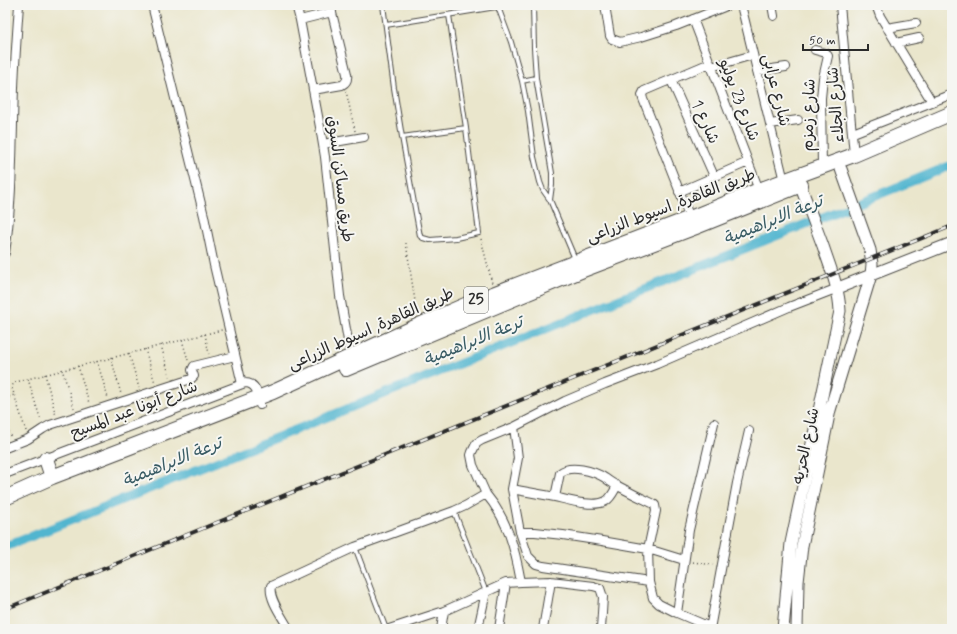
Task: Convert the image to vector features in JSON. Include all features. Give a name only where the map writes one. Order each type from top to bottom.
[{"type":"highway","name":"طريق القاهرة, اسيوط الزراعى","points":[[259,401],[273,392],[472,302],[759,190],[854,155],[952,113]]},
{"type":"highway","name":"طريق القاهرة, اسيوط الزراعى","points":[[5,508],[57,484],[197,425],[583,270],[841,169],[952,122]]},
{"type":"highway","name":"طريق القاهرة, اسيوط الزراعى","points":[[5,498],[52,476],[197,425]]},
{"type":"highway","points":[[46,459],[52,476]]},
{"type":"main road","name":"شارع الحريه","points":[[798,627],[798,582],[800,558],[828,417],[871,275],[872,259],[867,241],[841,169]]},
{"type":"main road","name":"شارع الحريه","points":[[783,627],[791,543],[840,311],[838,288],[800,185]]},
{"type":"main road","points":[[838,288],[952,243]]},
{"type":"main road","points":[[783,627],[798,627]]},
{"type":"street","points":[[5,253],[10,214],[14,85],[19,5]]},
{"type":"street","points":[[152,5],[204,216],[228,328],[242,384],[252,384],[256,390],[259,401]]},
{"type":"street","name":"طريق مساكن السوق","points":[[296,5],[323,144],[340,296],[351,357]]},
{"type":"street","points":[[605,5],[610,36],[612,39],[620,42],[659,32],[729,5]]},
{"type":"street","name":"شارع عرابى","points":[[741,5],[784,181]]},
{"type":"street","points":[[772,5],[774,16]]},
{"type":"street","name":"شارع الجلاء","points":[[840,5],[854,155]]},
{"type":"street","points":[[876,5],[880,16],[932,102]]},
{"type":"street","points":[[300,20],[331,9],[348,77],[342,85],[313,90]]},
{"type":"street","name":"شارع 23 يوليو","points":[[694,19],[759,190]]},
{"type":"street","points":[[887,28],[916,23]]},
{"type":"street","points":[[896,43],[919,38]]},
{"type":"street","name":"شارع زمزم","points":[[814,50],[826,53],[828,56],[822,88],[822,167]]},
{"type":"street","points":[[690,218],[642,97],[643,93],[644,91],[711,65],[753,55]]},
{"type":"street","points":[[757,71],[786,67]]},
{"type":"street","name":"شارع 1","points":[[671,80],[714,176]]},
{"type":"street","points":[[853,133],[952,94]]},
{"type":"street","points":[[770,124],[798,120]]},
{"type":"street","points":[[323,144],[360,138]]},
{"type":"street","points":[[679,192],[748,162]]},
{"type":"street","points":[[520,582],[516,554],[507,528],[495,505],[486,494],[473,464],[471,455],[478,443],[599,387],[657,364],[789,306],[838,288]]},
{"type":"street","points":[[5,448],[28,439],[43,429],[58,423],[191,379],[194,376],[192,370],[193,366],[235,356]]},
{"type":"street","name":"شارع أبونا عبد المسيح","points":[[5,474],[242,384]]},
{"type":"street","points":[[677,613],[684,560],[693,511],[714,423]]},
{"type":"street","points":[[514,427],[518,458],[512,489],[520,532],[528,556],[536,564],[543,566],[649,582]]},
{"type":"street","points":[[555,497],[560,473],[573,469],[590,472],[604,478],[652,503],[655,506],[656,511],[648,549],[649,582],[653,598],[658,604],[710,628],[737,483],[749,431]]},
{"type":"street","points":[[512,489],[555,497],[572,502],[596,504],[607,501],[617,486]]},
{"type":"street","points":[[289,629],[271,596],[271,586],[355,547],[454,511],[486,494]]},
{"type":"street","points":[[520,532],[563,535],[648,549],[684,560]]},
{"type":"street","points":[[543,629],[551,581]]},
{"type":"street","points":[[390,629],[444,611],[506,584],[551,581],[600,588],[603,597],[601,629]]},
{"type":"street","points":[[499,629],[506,584]]},
{"type":"street","points":[[478,629],[486,592]]},
{"type":"street","points":[[441,629],[444,611]]},
{"type":"lane","points":[[383,5],[394,88],[420,236],[430,240],[456,238],[479,233],[466,128],[449,15]]},
{"type":"lane","points":[[386,25],[508,5]]},
{"type":"lane","points":[[533,5],[536,78],[551,161],[552,185],[550,200]]},
{"type":"lane","points":[[498,7],[512,42],[522,81],[540,182],[543,190],[550,200],[576,262]]},
{"type":"lane","points":[[522,81],[536,78]]},
{"type":"lane","points":[[402,137],[466,128]]},
{"type":"lane","points":[[454,511],[486,592]]},
{"type":"lane","points":[[355,547],[390,629]]},
{"type":"path","points":[[344,84],[360,138]]},
{"type":"path","points":[[479,233],[495,293]]},
{"type":"path","points":[[406,243],[419,325]]},
{"type":"path","points":[[28,439],[12,388],[13,384],[16,382],[62,369],[228,328]]},
{"type":"path","points":[[205,334],[211,362]]},
{"type":"path","points":[[182,340],[193,377]]},
{"type":"path","points":[[161,345],[172,385]]},
{"type":"path","points":[[145,349],[157,390]]},
{"type":"path","points":[[129,353],[141,396]]},
{"type":"path","points":[[110,357],[123,402]]},
{"type":"path","points":[[97,361],[110,406]]},
{"type":"path","points":[[78,365],[91,412]]},
{"type":"path","points":[[62,369],[76,417]]},
{"type":"path","points":[[45,374],[58,423]]},
{"type":"path","points":[[28,378],[43,429]]},
{"type":"path","points":[[5,398],[14,395]]},
{"type":"path","points":[[5,424],[14,445]]},
{"type":"path","points":[[684,560],[721,567]]},
{"type":"waterway","name":"ترعة الابراهيمية","points":[[5,547],[952,165]]},
{"type":"railway","points":[[5,609],[952,226]]}]
